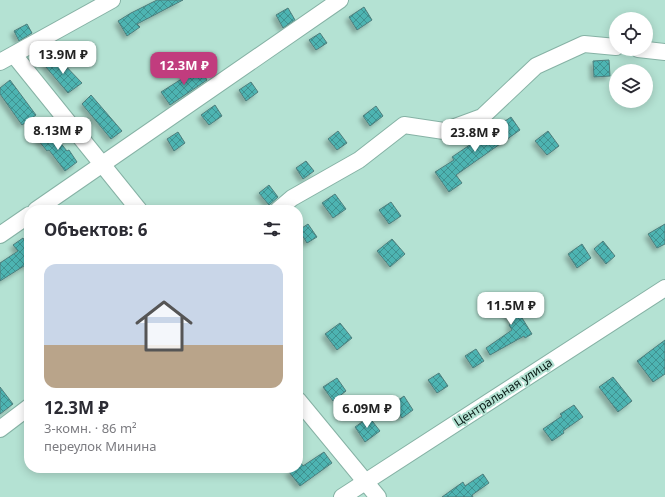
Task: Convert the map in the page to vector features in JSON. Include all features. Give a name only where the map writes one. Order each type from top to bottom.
[{"type":"street","points":[[112,0],[7,58],[102,165],[135,205]]},
{"type":"street","points":[[43,205],[340,0]]},
{"type":"street","points":[[284,205],[292,198],[359,160],[404,125],[444,131],[482,117],[536,66],[584,44],[609,46]]},
{"type":"street","points":[[653,51],[665,52]]},
{"type":"street","points":[[0,235],[24,218]]},
{"type":"street","name":"Центральная улица","points":[[342,497],[665,288]]},
{"type":"street","points":[[303,406],[378,497]]},
{"type":"street","points":[[0,429],[24,411]]},
{"type":"building","points":[[157,0],[183,0],[137,24],[140,27],[127,36],[118,21]]},
{"type":"building","points":[[364,7],[372,20],[357,30],[349,17]]},
{"type":"building","points":[[288,8],[295,20],[283,28],[276,15]]},
{"type":"building","points":[[27,24],[32,33],[19,41],[14,31]]},
{"type":"building","points":[[320,33],[327,43],[316,50],[309,40]]},
{"type":"building","points":[[56,56],[82,83],[68,93],[45,66]]},
{"type":"building","points":[[609,60],[609,76],[594,77],[593,61]]},
{"type":"building","points":[[199,68],[207,80],[170,105],[161,92]]},
{"type":"building","points":[[10,80],[36,115],[22,125],[0,94],[0,88]]},
{"type":"building","points":[[251,82],[258,92],[246,101],[239,90]]},
{"type":"building","points":[[91,95],[122,131],[111,139],[82,104]]},
{"type":"building","points":[[215,105],[222,116],[209,125],[201,115]]},
{"type":"building","points":[[376,106],[383,116],[370,126],[363,116]]},
{"type":"building","points":[[511,117],[520,130],[456,175],[462,183],[449,192],[435,172],[454,160],[452,157]]},
{"type":"building","points":[[50,130],[67,151],[69,150],[77,162],[65,171],[49,150],[47,151],[38,140]]},
{"type":"building","points":[[338,131],[347,143],[337,150],[328,139]]},
{"type":"building","points":[[548,131],[559,146],[547,155],[535,141]]},
{"type":"building","points":[[178,132],[185,143],[174,151],[167,139]]},
{"type":"building","points":[[306,161],[314,171],[303,179],[296,168]]},
{"type":"building","points":[[269,185],[278,197],[269,205],[259,193]]},
{"type":"building","points":[[335,194],[346,209],[333,218],[322,203]]},
{"type":"building","points":[[391,202],[401,216],[389,224],[379,210]]},
{"type":"building","points":[[308,224],[317,237],[307,243],[303,236],[303,227]]},
{"type":"building","points":[[665,224],[665,244],[657,248],[648,234]]},
{"type":"building","points":[[23,238],[24,239],[24,266],[0,281],[0,263],[18,251],[13,245]]},
{"type":"building","points":[[392,239],[405,254],[390,267],[377,251]]},
{"type":"building","points":[[603,241],[615,256],[606,264],[594,249]]},
{"type":"building","points":[[582,244],[591,258],[577,268],[568,254]]},
{"type":"building","points":[[511,293],[518,302],[514,305],[532,334],[525,338],[524,336],[490,355],[486,348],[512,330],[509,325],[513,323],[498,302]]},
{"type":"building","points":[[340,323],[352,338],[337,350],[325,334]]},
{"type":"building","points":[[665,340],[665,374],[653,382],[637,361]]},
{"type":"building","points":[[476,349],[484,361],[473,368],[465,356]]},
{"type":"building","points":[[439,373],[448,386],[437,393],[428,380]]},
{"type":"building","points":[[613,377],[632,401],[618,412],[599,387]]},
{"type":"building","points":[[337,378],[346,391],[333,401],[323,387]]},
{"type":"building","points":[[0,387],[13,404],[0,414]]},
{"type":"building","points":[[404,396],[413,410],[402,418],[393,404]]},
{"type":"building","points":[[574,405],[583,417],[552,441],[543,429],[562,416],[560,414]]},
{"type":"building","points":[[369,417],[380,431],[365,442],[355,427]]},
{"type":"building","points":[[324,452],[332,463],[300,486],[290,473],[303,473],[303,466]]},
{"type":"building","points":[[483,474],[489,483],[472,495],[473,497],[442,497],[463,482],[465,486]]}]
